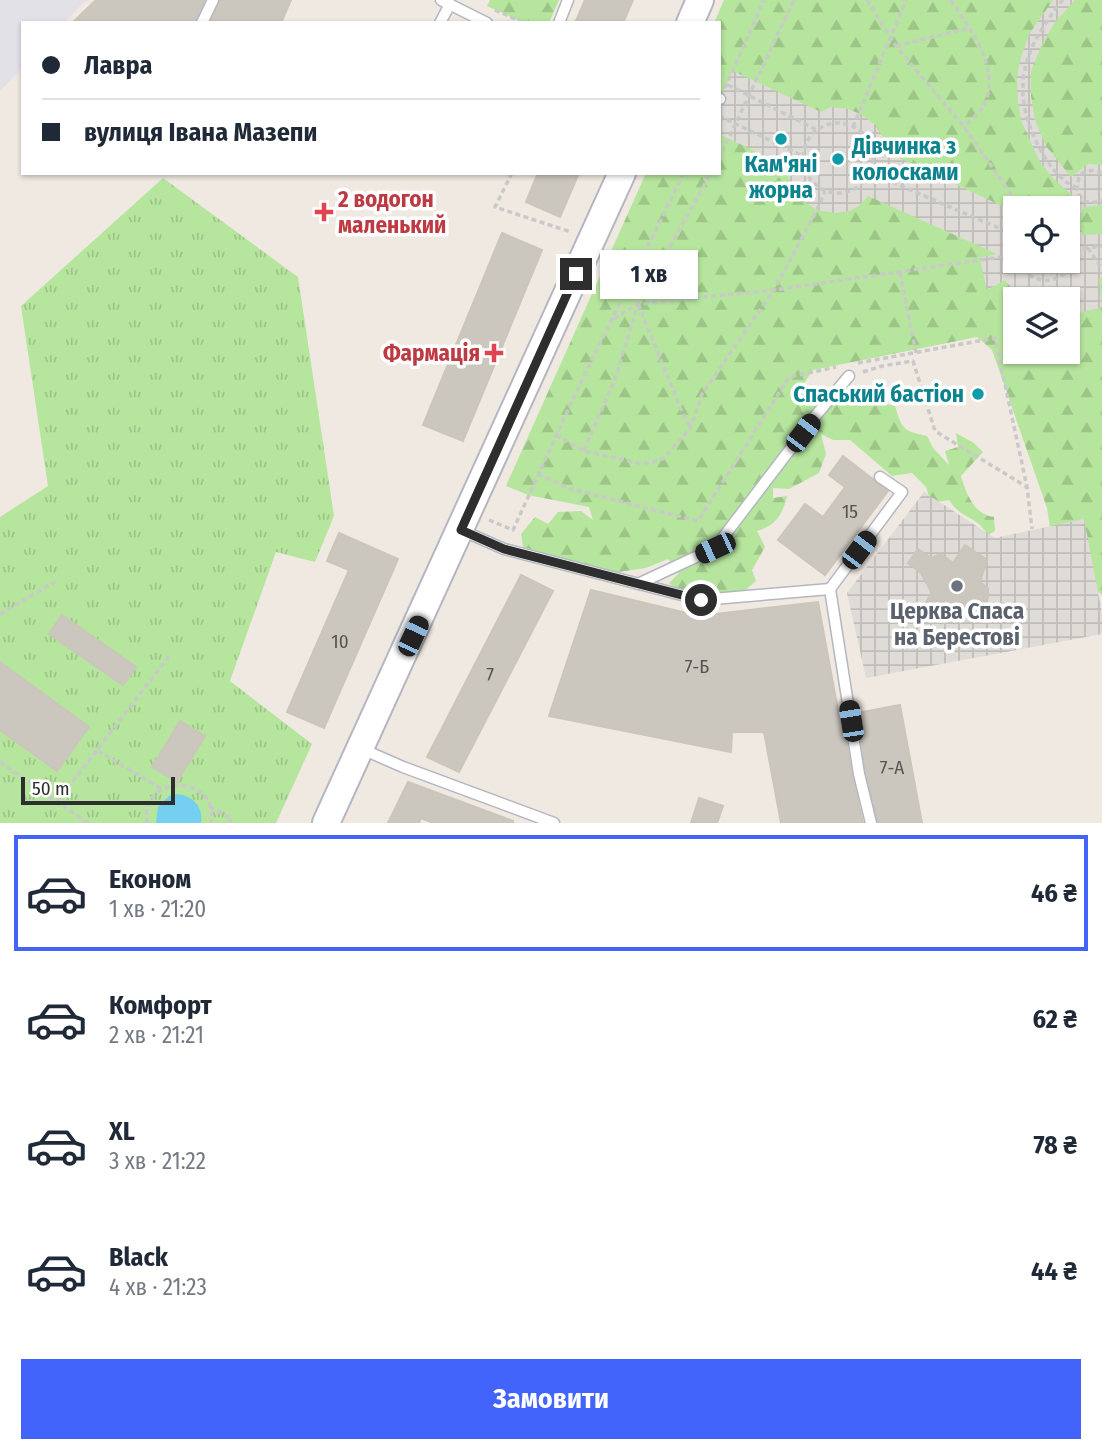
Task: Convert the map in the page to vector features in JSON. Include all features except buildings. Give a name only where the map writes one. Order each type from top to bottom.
[{"type":"main road","points":[[691,21],[700,0]]},
{"type":"main road","points":[[326,823],[621,175]]},
{"type":"lane","points":[[203,21],[213,0]]},
{"type":"lane","points":[[560,21],[568,0]]},
{"type":"lane","points":[[440,21],[445,2],[483,21]]},
{"type":"lane","points":[[638,584],[715,548],[849,376]]},
{"type":"lane","points":[[871,823],[859,774],[830,589],[902,492],[880,477]]},
{"type":"lane","points":[[461,530],[504,549],[701,600],[830,589]]},
{"type":"lane","points":[[361,749],[554,823]]},
{"type":"path","points":[[764,0],[726,84],[817,130]]},
{"type":"path","points":[[721,155],[794,0]]},
{"type":"path","points":[[867,0],[896,46],[964,127],[1013,196]]},
{"type":"path","points":[[853,127],[906,0]]},
{"type":"path","points":[[951,0],[978,42],[988,68],[988,90],[982,107],[964,127]]},
{"type":"path","points":[[1063,0],[1037,36],[1024,67],[1022,88],[1033,135],[1046,160],[1058,175],[1077,188]]},
{"type":"path","points":[[487,6],[520,21]]},
{"type":"path","points":[[896,46],[969,27]]},
{"type":"path","points":[[721,117],[803,156]]},
{"type":"path","points":[[835,124],[853,127],[861,132],[873,157],[863,183],[845,193],[824,191],[808,177],[803,156],[810,137],[817,130],[835,124]]},
{"type":"path","points":[[1102,173],[1093,170],[1083,173],[1077,183],[1082,199],[1093,203],[1102,200]]},
{"type":"path","points":[[869,172],[1003,230]]},
{"type":"path","points":[[511,175],[495,207],[572,232]]},
{"type":"path","points":[[513,530],[556,435],[683,175]]},
{"type":"path","points":[[584,451],[614,382],[638,304],[710,175]]},
{"type":"path","points":[[556,435],[584,451],[642,464],[663,459],[691,427],[702,394],[774,290],[817,210],[824,191]]},
{"type":"path","points":[[1080,249],[1102,246]]},
{"type":"path","points":[[1088,248],[1102,269]]},
{"type":"path","points":[[612,320],[638,304],[900,274],[1003,257]]},
{"type":"path","points":[[1028,273],[1037,279],[1055,279],[1063,273]]},
{"type":"path","points":[[900,274],[916,353]]},
{"type":"path","points":[[638,304],[685,419],[691,427]]},
{"type":"path","points":[[856,363],[995,338],[1027,487],[1032,529]]},
{"type":"path","points":[[820,370],[849,376],[882,366],[914,361],[935,431],[1027,487]]},
{"type":"path","points":[[538,474],[568,488],[698,521],[782,384],[789,377],[844,366]]},
{"type":"path","points":[[0,614],[58,580]]},
{"type":"path","points":[[57,802],[170,654]]},
{"type":"path","points":[[98,751],[162,789]]},
{"type":"path","points":[[0,762],[88,823]]},
{"type":"path","points":[[147,823],[148,806],[154,796],[171,785],[190,786],[199,791],[210,807],[232,818],[229,823]]},
{"type":"path","points":[[210,807],[211,823]]},
{"type":"shaded area","points":[[0,0],[89,0],[66,21],[21,21],[21,69],[0,91]]},
{"type":"shaded area","points":[[1053,0],[1075,0],[1055,22],[1041,46],[1031,71],[1031,96],[1035,120],[1046,146],[1071,177],[1088,164],[1102,165],[1102,205],[1085,207],[1080,214],[1080,196],[1073,196],[1040,162],[1022,123],[1018,102],[1017,78],[1030,33]]},
{"type":"shaded area","points":[[733,71],[821,112],[831,107],[848,109],[874,124],[883,137],[886,152],[1003,206],[1003,273],[1080,273],[1080,230],[1083,235],[1102,234],[1102,277],[1099,278],[1102,307],[1080,313],[1080,287],[1010,287],[1005,280],[987,290],[978,258],[997,254],[868,196],[860,205],[849,211],[835,213],[817,210],[794,191],[786,166],[721,135],[721,97]]},
{"type":"shaded area","points":[[924,492],[995,538],[1084,519],[1102,613],[1102,634],[866,678],[847,593]],"holes":[[[965,546],[986,560],[980,582],[988,588],[988,598],[978,613],[968,615],[961,610],[943,623],[922,608],[934,590],[926,583],[921,573],[908,563],[917,549],[931,558],[941,554],[953,563]]]},
{"type":"green space","points":[[490,0],[559,0],[550,21],[520,21],[487,6]]},
{"type":"green space","points":[[724,0],[1102,0],[1102,595],[1054,554],[1047,508],[992,350],[977,337],[813,370],[802,386],[808,389],[805,402],[834,397],[848,385],[866,396],[881,391],[882,403],[895,406],[905,428],[927,436],[933,448],[949,465],[945,451],[958,447],[956,433],[974,443],[983,452],[961,476],[968,496],[976,508],[994,517],[995,531],[988,535],[949,500],[931,503],[926,487],[912,473],[892,476],[850,440],[833,440],[821,434],[826,454],[819,473],[789,489],[773,488],[773,498],[787,496],[777,519],[757,531],[765,547],[752,570],[756,581],[729,604],[694,606],[669,583],[679,573],[668,559],[646,568],[611,573],[523,547],[521,534],[535,517],[548,524],[558,512],[581,511],[593,520],[589,507],[528,495],[506,486],[645,175],[721,175],[721,21],[715,21]]},
{"type":"green space","points":[[163,178],[298,277],[334,516],[315,562],[276,552],[230,681],[312,744],[276,823],[0,823],[0,517],[48,486],[21,306]]},
{"type":"water","points":[[177,794],[196,803],[201,823],[156,823],[158,807],[169,796]]},
{"type":"place","name":"Кам'яні жорна","points":[[781,139]]},
{"type":"place","name":"Дівчинка з колосками","points":[[838,159]]},
{"type":"place","name":"2 водогон маленький","points":[[324,212]]},
{"type":"place","name":"Фармація","points":[[494,353]]},
{"type":"place","name":"Спаський бастіон","points":[[978,394]]},
{"type":"place","name":"Церква Спаса на Берестові","points":[[957,586]]},
{"type":"route","points":[[576,274],[461,530],[504,549],[701,600]]}]
